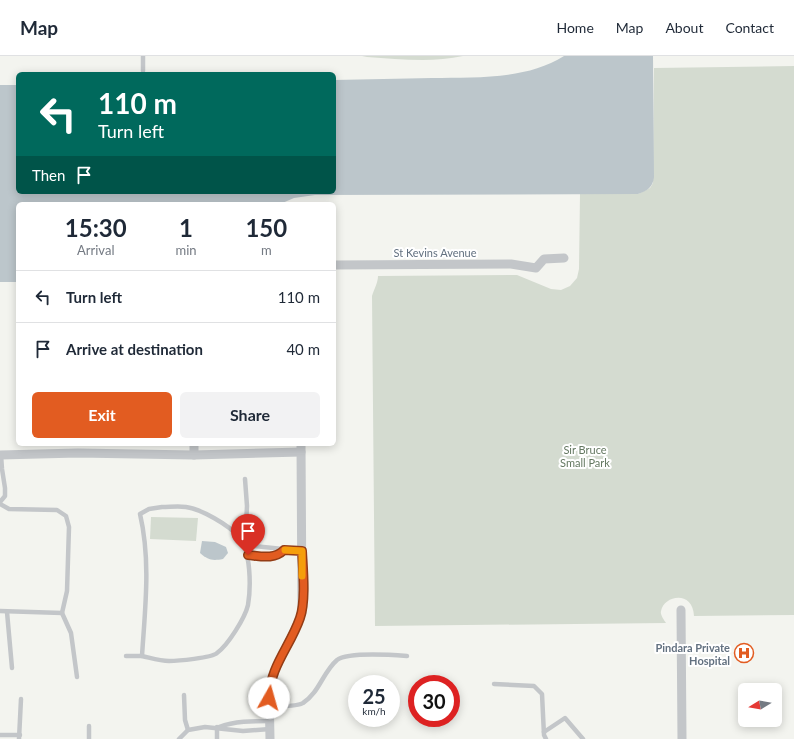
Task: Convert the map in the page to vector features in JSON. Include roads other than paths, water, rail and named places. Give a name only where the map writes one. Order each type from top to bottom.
[{"type":"street","name":"St Kevins Avenue","points":[[336,265],[511,264],[536,268],[544,259],[564,258]]},
{"type":"street","points":[[194,446],[194,455]]},
{"type":"street","points":[[1,455],[78,449],[194,455],[301,448],[302,612],[273,672],[269,688],[270,739]]},
{"type":"street","points":[[681,610],[682,739]]},
{"type":"lane","points":[[143,56],[143,71]]},
{"type":"lane","points":[[1,455],[5,496],[0,503],[9,510],[57,510],[66,516],[69,527],[67,591],[62,613],[71,633],[77,677]]},
{"type":"lane","points":[[239,536],[246,525],[247,506],[245,480]]},
{"type":"lane","points":[[126,656],[142,656],[169,661],[217,654],[236,631],[248,605],[248,555],[239,536],[217,519],[187,507],[162,507],[149,509],[140,514],[146,555],[146,601],[142,656]]},
{"type":"lane","points":[[244,545],[302,551]]},
{"type":"lane","points":[[248,555],[274,556],[284,550]]},
{"type":"lane","points":[[0,611],[62,613]]},
{"type":"lane","points":[[7,612],[12,668]]},
{"type":"lane","points":[[269,707],[302,704],[313,693],[338,660],[355,656],[385,654],[407,656]]},
{"type":"lane","points":[[494,684],[534,686],[542,694],[544,732],[546,739]]},
{"type":"lane","points":[[184,695],[188,730]]},
{"type":"lane","points":[[0,735],[19,737],[21,699]]},
{"type":"lane","points":[[544,732],[565,718],[583,739]]},
{"type":"lane","points":[[217,727],[239,722],[270,725]]},
{"type":"lane","points":[[179,739],[188,730],[205,727],[217,727],[244,731],[270,725]]},
{"type":"lane","points":[[89,726],[89,739]]},
{"type":"lane","points":[[217,727],[217,739]]},
{"type":"place","name":"Pindara Private Hospital","points":[[744,653]]},
{"type":"park label","name":"Sir Bruce Small Park","points":[[585,455]]}]
